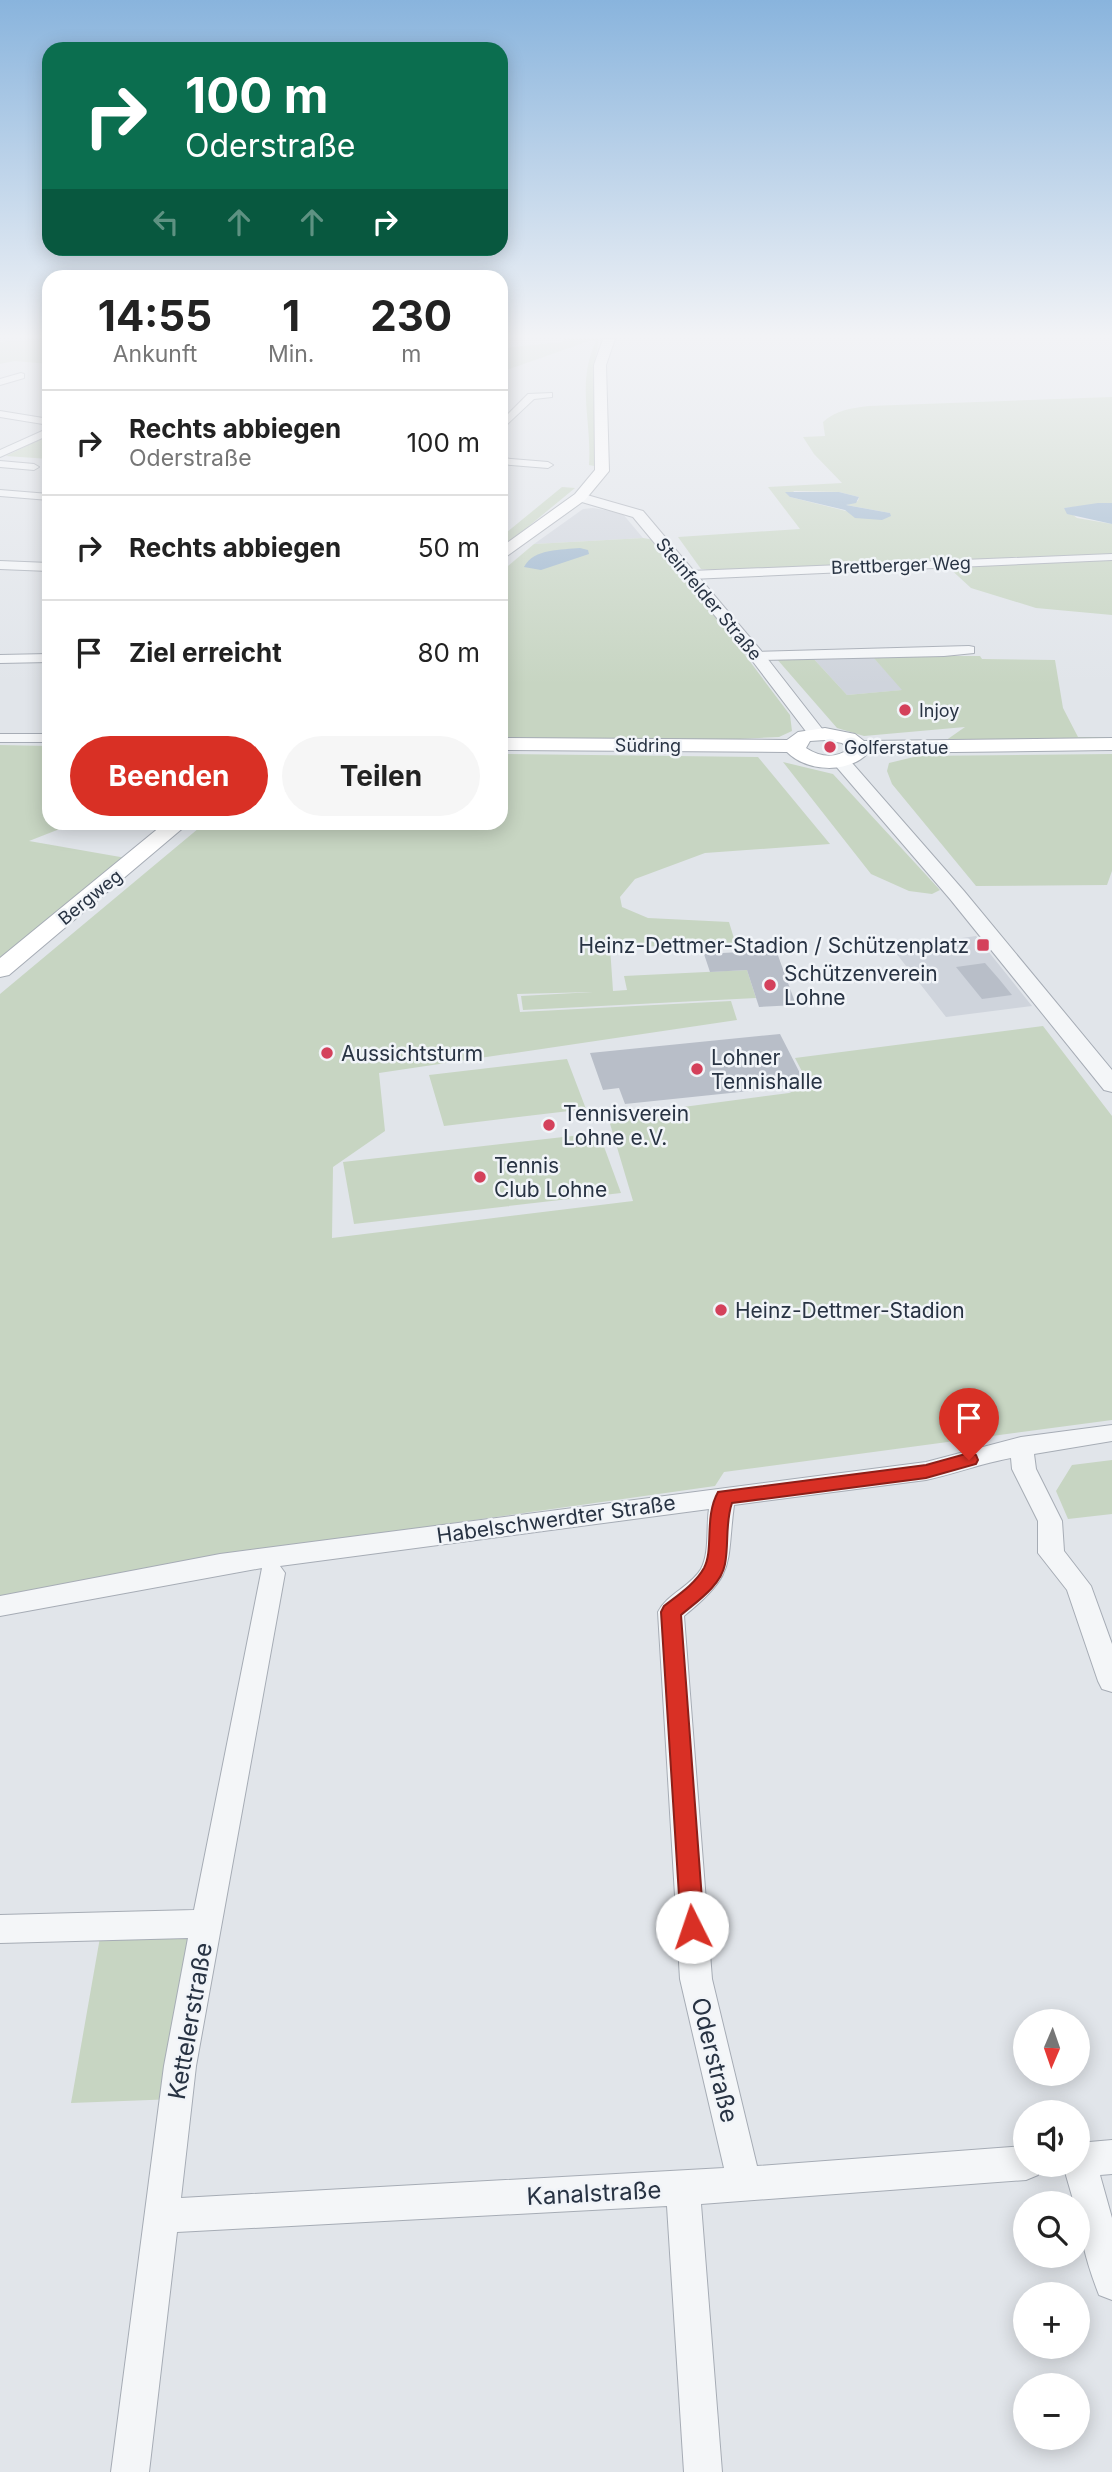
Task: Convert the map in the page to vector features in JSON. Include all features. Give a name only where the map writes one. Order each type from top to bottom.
[{"type":"main road","points":[[508,550],[580,497],[602,471],[602,454]]},
{"type":"main road","points":[[817,734],[840,735],[853,740],[859,747],[857,754],[840,761],[809,758],[799,753],[795,746],[800,738],[817,734]]},
{"type":"main road","name":"Südring","points":[[508,744],[795,746]]},
{"type":"main road","points":[[859,747],[1112,744]]},
{"type":"main road","name":"Bergweg","points":[[0,970],[170,830]]},
{"type":"street","points":[[508,462],[548,465]]},
{"type":"street","points":[[0,464],[34,467]]},
{"type":"street","points":[[0,492],[42,496]]},
{"type":"street","name":"Steinfelder Straße","points":[[580,497],[638,514],[757,656],[817,734]]},
{"type":"street","name":"Brettberger Weg","points":[[691,575],[1112,557]]},
{"type":"street","points":[[0,565],[42,567]]},
{"type":"street","points":[[757,656],[969,650]]},
{"type":"street","points":[[0,659],[42,658]]},
{"type":"street","points":[[0,738],[42,736]]},
{"type":"street","points":[[840,761],[957,895],[1112,1085]]},
{"type":"street","name":"Habelschwerdter Straße","points":[[0,1606],[220,1564],[926,1471],[1021,1446],[1112,1433]]},
{"type":"street","points":[[1021,1446],[1024,1469],[1049,1521],[1051,1553],[1078,1586],[1112,1681]]},
{"type":"street","name":"Oderstraße","points":[[724,1497],[719,1514],[715,1567],[702,1586],[671,1612],[696,1979],[744,2182]]},
{"type":"street","name":"Kettelerstraße","points":[[130,2472],[180,2066],[272,1573]]},
{"type":"street","points":[[0,1929],[208,1924]]},
{"type":"street","points":[[1090,2159],[1112,2282]]},
{"type":"street","name":"Kanalstraße","points":[[162,2217],[683,2188],[1013,2164]]},
{"type":"street","points":[[683,2188],[703,2472]]},
{"type":"shaded area","points":[[583,509],[622,513],[643,538],[534,544]]},
{"type":"shaded area","points":[[872,656],[903,690],[847,695],[812,657]]},
{"type":"shaded area","points":[[976,936],[1032,1006],[946,1017],[892,948]]},
{"type":"green space","points":[[42,454],[42,459],[6,456]]},
{"type":"green space","points":[[589,454],[595,454],[594,466],[589,465]]},
{"type":"green space","points":[[814,454],[1112,454],[1112,503],[1064,508],[1077,518],[1112,524],[1112,555],[722,571],[701,569],[678,537],[800,529],[768,487],[842,483]],"holes":[[[794,491],[839,492],[859,497],[858,501],[846,505],[890,513],[850,512],[790,497]]]},
{"type":"green space","points":[[562,487],[575,488],[508,543],[508,531]]},
{"type":"green space","points":[[643,538],[655,540],[688,579],[790,715],[792,731],[779,737],[681,742],[508,740],[508,566],[534,544]]},
{"type":"green space","points":[[1112,558],[1112,615],[1036,608],[971,588],[946,565]]},
{"type":"green space","points":[[872,656],[980,656],[982,659],[1055,660],[1063,708],[1078,737],[1112,737],[1112,740],[945,741],[965,727],[864,736],[837,728],[776,658],[812,657],[847,695],[902,690]]},
{"type":"green space","points":[[0,745],[42,746],[42,830],[57,830],[29,841],[126,858],[0,962]]},
{"type":"green space","points":[[508,754],[758,757],[830,844],[705,853],[635,879],[620,897],[622,907],[648,918],[729,922],[736,945],[610,947],[613,991],[627,990],[624,976],[747,970],[756,998],[523,1010],[521,996],[593,992],[517,994],[520,1012],[731,1001],[737,1020],[379,1073],[385,1131],[333,1167],[332,1238],[633,1201],[608,1117],[789,1093],[809,1085],[795,1058],[1043,1026],[1112,1116],[1112,1420],[724,1472],[715,1486],[354,1537],[0,1600],[0,994],[197,830],[508,830]]},
{"type":"green space","points":[[1112,754],[1112,871],[1107,885],[976,886],[892,784],[887,771],[889,763],[918,756]]},
{"type":"green space","points":[[783,762],[833,774],[940,890],[932,894],[909,891],[871,874]]},
{"type":"green space","name":"Tennis Club Lohne","points":[[567,1059],[586,1109],[444,1126],[429,1075]]},
{"type":"green space","name":"Tennis Club Lohne","points":[[599,1133],[621,1193],[354,1224],[343,1162]]},
{"type":"green space","points":[[1112,1460],[1112,1514],[1068,1519],[1056,1491],[1072,1465]]},
{"type":"green space","points":[[208,1924],[176,2099],[71,2103],[102,1926]]},
{"type":"water","points":[[785,492],[839,492],[859,497],[856,503],[846,505],[890,513],[891,516],[882,520],[855,518],[845,510],[790,497]]},
{"type":"water","points":[[1112,503],[1112,524],[1067,514],[1064,508]]},
{"type":"water","points":[[580,548],[588,550],[589,554],[541,570],[524,567],[534,556],[541,553]]},
{"type":"building","name":"Schützenverein Lohne","points":[[776,950],[796,1005],[759,1007],[747,970],[710,972],[704,954]]},
{"type":"building","points":[[985,963],[1012,995],[982,999],[956,967]]},
{"type":"building","name":"Lohner Tennishalle","points":[[780,1034],[806,1085],[625,1104],[619,1088],[603,1090],[590,1053]]},
{"type":"place","name":"Injoy","points":[[905,710]]},
{"type":"place","name":"Golferstatue","points":[[830,747]]},
{"type":"place","name":"Heinz-Dettmer-Stadion / Schützenplatz","points":[[983,945]]},
{"type":"place","name":"Schützenverein Lohne","points":[[770,985]]},
{"type":"place","name":"Aussichtsturm","points":[[327,1053]]},
{"type":"place","name":"Lohner Tennishalle","points":[[697,1069]]},
{"type":"place","name":"Tennisverein Lohne e.V.","points":[[549,1125]]},
{"type":"place","name":"Tennis Club Lohne","points":[[480,1177]]},
{"type":"place","name":"Heinz-Dettmer-Stadion","points":[[721,1310]]},
{"type":"route","points":[[692,1927],[671,1612],[702,1586],[715,1567],[719,1514],[724,1497],[926,1471],[969,1460]]}]
